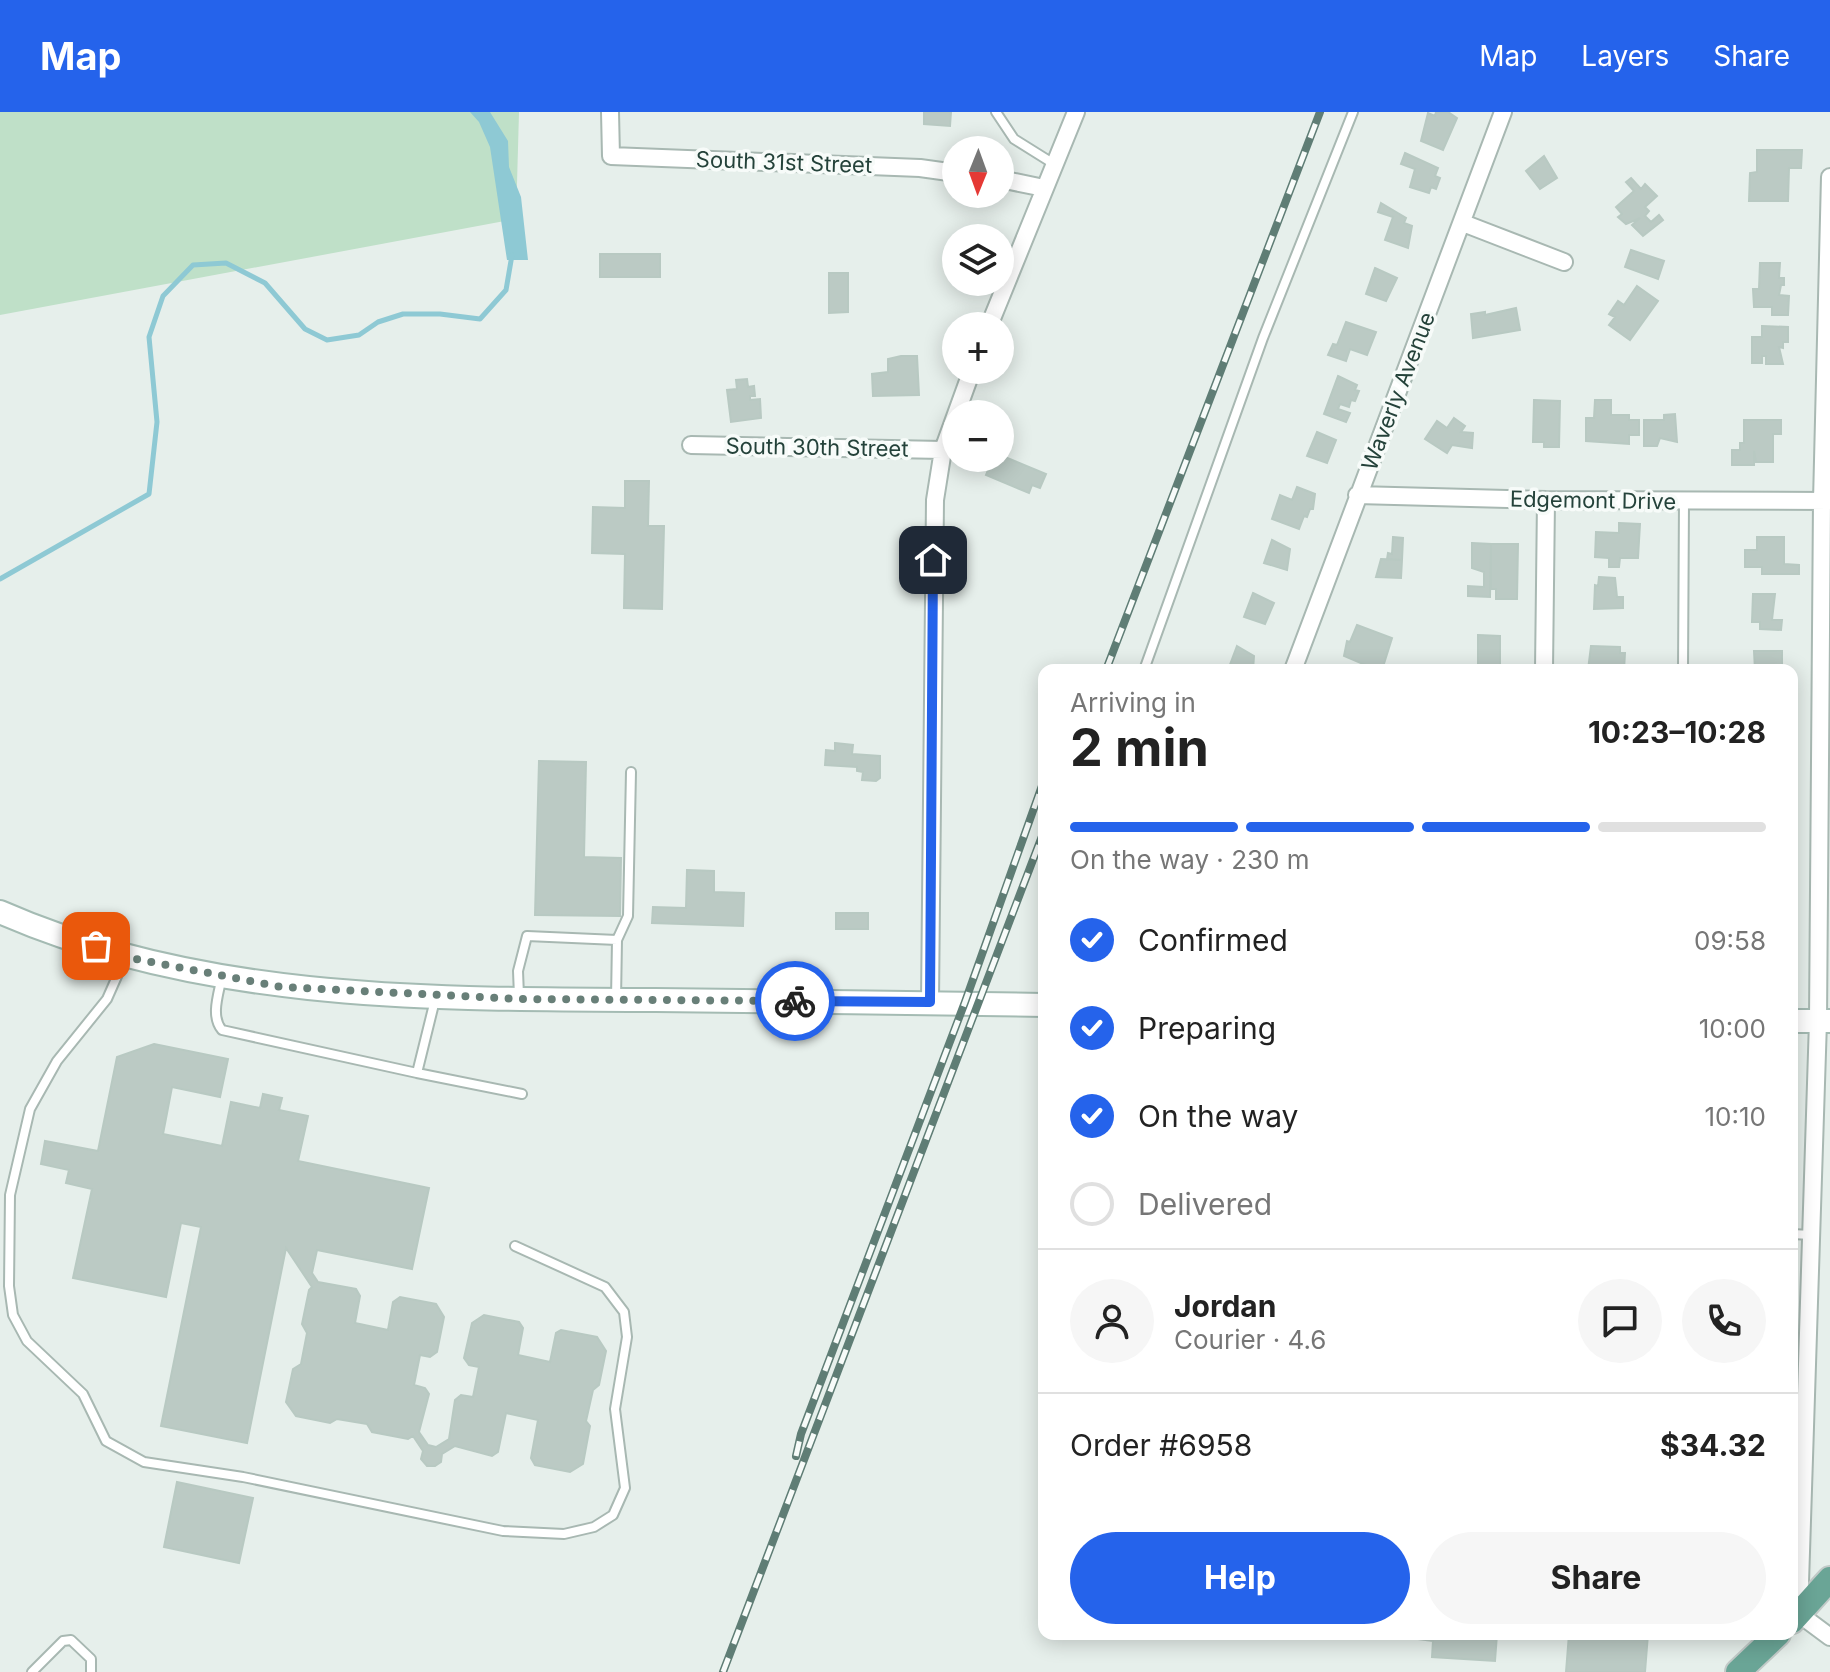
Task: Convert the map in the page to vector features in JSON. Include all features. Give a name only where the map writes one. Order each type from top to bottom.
[{"type":"main road","points":[[0,912],[37,928],[126,956],[281,987],[520,999],[1038,1005]]},
{"type":"main road","points":[[1798,1021],[1824,1021]]},
{"type":"main road","points":[[1798,1616],[1830,1579]]},
{"type":"main road","points":[[1738,1672],[1772,1640]]},
{"type":"street","name":"South 31st Street","points":[[610,112],[611,156],[942,171]]},
{"type":"street","points":[[995,312],[1076,112]]},
{"type":"street","name":"Waverly Avenue","points":[[1295,664],[1503,112]]},
{"type":"street","points":[[1798,1523],[1824,1021],[1830,177]]},
{"type":"street","points":[[1014,182],[1044,188]]},
{"type":"street","points":[[1463,223],[1564,262]]},
{"type":"street","name":"South 30th Street","points":[[691,445],[942,450]]},
{"type":"street","points":[[930,1002],[934,515],[942,457]]},
{"type":"street","name":"Edgemont Drive","points":[[1357,495],[1546,500],[1826,501]]},
{"type":"street","points":[[1544,664],[1546,500]]},
{"type":"street","points":[[1798,1619],[1830,1637]]},
{"type":"lane","points":[[996,112],[1014,139],[1054,164]]},
{"type":"lane","points":[[1146,664],[1263,338],[1353,112]]},
{"type":"lane","points":[[1683,664],[1684,501]]},
{"type":"lane","points":[[616,1000],[617,940],[628,916],[631,772]]},
{"type":"lane","points":[[520,999],[518,971],[527,936],[617,940]]},
{"type":"lane","points":[[126,956],[107,999],[57,1061],[30,1109],[10,1195],[9,1286],[13,1315],[27,1341],[83,1394],[106,1441],[144,1462],[243,1477],[503,1531],[564,1534],[594,1527],[613,1515],[625,1488],[615,1409],[625,1359],[627,1337],[624,1312],[605,1287],[515,1246]]},
{"type":"lane","points":[[222,975],[216,1009],[216,1023],[222,1030],[522,1094]]},
{"type":"lane","points":[[417,1073],[436,995]]},
{"type":"lane","points":[[1798,1234],[1811,1235]]},
{"type":"lane","points":[[32,1672],[63,1641],[71,1640],[91,1659],[91,1672]]},
{"type":"green space","points":[[0,112],[519,112],[516,219],[0,315]]},
{"type":"water","points":[[470,112],[490,112],[508,141],[509,167],[521,197],[528,260],[507,260],[490,147],[479,122]]},
{"type":"building","points":[[924,112],[951,112],[950,126],[924,124]]},
{"type":"building","points":[[1436,112],[1448,112],[1457,118],[1443,150],[1421,141],[1428,113],[1435,116]]},
{"type":"building","points":[[1757,150],[1802,150],[1801,168],[1789,168],[1788,201],[1749,201],[1750,173],[1757,172]]},
{"type":"building","points":[[1405,153],[1438,168],[1435,176],[1440,178],[1436,189],[1431,187],[1429,193],[1410,187],[1415,169],[1401,164]]},
{"type":"building","points":[[1544,156],[1557,178],[1540,189],[1526,171]]},
{"type":"building","points":[[1631,178],[1641,189],[1645,184],[1657,196],[1645,207],[1649,211],[1645,216],[1651,222],[1659,215],[1663,220],[1643,236],[1632,225],[1640,218],[1626,224],[1618,217],[1622,214],[1616,207],[1634,191],[1626,182]]},
{"type":"building","points":[[1381,203],[1406,218],[1404,223],[1412,226],[1408,248],[1385,240],[1393,217],[1378,212]]},
{"type":"building","points":[[1631,250],[1664,261],[1658,279],[1625,267]]},
{"type":"building","points":[[600,254],[660,254],[660,277],[600,277]]},
{"type":"building","points":[[1760,263],[1780,263],[1779,278],[1784,278],[1784,285],[1781,285],[1779,295],[1789,296],[1788,315],[1772,315],[1772,307],[1754,307],[1753,289],[1759,289]]},
{"type":"building","points":[[1375,268],[1397,278],[1386,301],[1366,294]]},
{"type":"building","points":[[829,273],[848,273],[848,312],[829,313]]},
{"type":"building","points":[[1637,286],[1658,301],[1630,340],[1609,325],[1615,317],[1609,314],[1618,301],[1624,305]]},
{"type":"building","points":[[1516,308],[1520,330],[1473,338],[1471,314],[1485,312],[1485,315]]},
{"type":"building","points":[[1346,322],[1376,332],[1367,355],[1350,349],[1346,361],[1328,355],[1333,344],[1337,345]]},
{"type":"building","points":[[1762,326],[1788,327],[1788,342],[1783,342],[1783,348],[1779,347],[1783,364],[1766,364],[1766,356],[1762,356],[1762,363],[1752,363],[1752,337],[1762,337]]},
{"type":"building","points":[[917,356],[919,395],[873,396],[872,374],[888,372],[888,359]]},
{"type":"building","points":[[1338,376],[1357,385],[1355,390],[1359,391],[1349,407],[1340,404],[1338,409],[1350,413],[1346,422],[1324,414]]},
{"type":"building","points":[[747,379],[748,387],[754,386],[755,396],[750,396],[750,400],[760,399],[761,418],[731,422],[727,390],[737,389],[736,380]]},
{"type":"building","points":[[1534,400],[1560,401],[1559,447],[1544,447],[1544,442],[1533,442]]},
{"type":"building","points":[[1595,400],[1611,400],[1611,415],[1629,415],[1629,420],[1639,420],[1639,435],[1629,435],[1629,444],[1586,441],[1586,418],[1594,418]]},
{"type":"building","points":[[1675,414],[1677,442],[1660,438],[1657,446],[1644,446],[1644,420],[1664,420],[1664,415]]},
{"type":"building","points":[[1454,418],[1465,426],[1461,432],[1473,433],[1472,448],[1452,445],[1447,453],[1425,439],[1437,421],[1447,428]]},
{"type":"building","points":[[1744,420],[1781,420],[1781,434],[1773,434],[1773,462],[1756,462],[1754,451],[1754,465],[1732,465],[1732,450],[1740,450],[1740,443],[1744,443]]},
{"type":"building","points":[[1317,432],[1336,440],[1327,463],[1307,456]]},
{"type":"building","points":[[1014,461],[1046,474],[1040,488],[1032,485],[1029,493],[986,475],[987,472],[1014,472]]},
{"type":"building","points":[[625,481],[649,481],[648,526],[664,526],[662,609],[624,608],[625,554],[592,553],[593,507],[625,508]]},
{"type":"building","points":[[1297,487],[1315,494],[1313,509],[1307,517],[1304,516],[1299,529],[1272,519],[1280,495],[1292,500]]},
{"type":"building","points":[[1619,523],[1640,524],[1638,558],[1620,558],[1619,567],[1609,567],[1609,558],[1595,557],[1596,532],[1619,533]]},
{"type":"building","points":[[1393,537],[1403,538],[1402,560],[1387,559],[1388,553],[1392,554]]},
{"type":"building","points":[[1757,537],[1784,537],[1784,564],[1799,565],[1799,574],[1762,574],[1762,567],[1745,567],[1745,550],[1757,550]]},
{"type":"building","points":[[1272,540],[1290,549],[1287,570],[1264,563]]},
{"type":"building","points":[[1472,543],[1491,544],[1490,597],[1468,596],[1468,586],[1484,587],[1484,572],[1472,568]]},
{"type":"building","points":[[1491,544],[1518,544],[1517,599],[1496,599],[1496,589],[1491,589]]},
{"type":"building","points":[[1381,559],[1402,560],[1401,578],[1376,577]]},
{"type":"building","points":[[1599,577],[1615,578],[1617,597],[1623,597],[1623,608],[1594,609],[1595,585],[1598,586]]},
{"type":"building","points":[[1253,593],[1274,603],[1265,624],[1244,617]]},
{"type":"building","points":[[1753,594],[1775,594],[1772,620],[1782,620],[1781,630],[1760,629],[1760,622],[1752,622]]},
{"type":"building","points":[[1357,625],[1392,638],[1384,664],[1363,664],[1344,656],[1347,641],[1350,642]]},
{"type":"building","points":[[1478,635],[1500,636],[1500,664],[1478,664]]},
{"type":"building","points":[[1237,646],[1254,656],[1253,664],[1230,664]]},
{"type":"building","points":[[1591,646],[1620,647],[1620,653],[1625,653],[1624,664],[1589,664]]},
{"type":"building","points":[[1754,651],[1782,651],[1782,664],[1755,664]]},
{"type":"building","points":[[835,743],[853,745],[852,754],[880,756],[880,778],[876,781],[862,780],[863,772],[857,771],[857,767],[825,765],[826,750],[835,751]]},
{"type":"building","points":[[539,761],[586,762],[584,857],[621,858],[620,916],[535,915]]},
{"type":"building","points":[[687,870],[714,871],[714,892],[744,893],[743,926],[652,923],[653,907],[686,908]]},
{"type":"building","points":[[836,913],[868,913],[868,929],[836,929]]},
{"type":"building","points":[[154,1044],[228,1059],[220,1097],[172,1087],[163,1134],[222,1146],[231,1102],[260,1108],[263,1094],[282,1098],[279,1110],[308,1116],[298,1161],[429,1188],[412,1269],[317,1250],[312,1273],[318,1282],[356,1289],[360,1296],[355,1323],[388,1330],[393,1302],[400,1297],[436,1304],[444,1317],[437,1352],[430,1357],[420,1355],[414,1385],[425,1388],[429,1394],[419,1432],[428,1445],[436,1447],[449,1439],[455,1400],[461,1395],[473,1397],[479,1367],[469,1365],[464,1358],[472,1323],[484,1315],[519,1322],[523,1328],[518,1355],[550,1362],[556,1333],[561,1330],[597,1337],[606,1351],[599,1385],[593,1390],[586,1421],[590,1426],[583,1464],[570,1472],[535,1465],[531,1458],[538,1420],[506,1413],[498,1452],[492,1456],[455,1446],[442,1454],[441,1462],[435,1466],[427,1466],[421,1459],[423,1451],[413,1436],[408,1439],[372,1432],[367,1424],[337,1419],[330,1423],[296,1416],[286,1402],[293,1369],[301,1364],[307,1333],[302,1324],[312,1287],[286,1248],[247,1443],[161,1426],[201,1227],[181,1223],[166,1297],[73,1278],[92,1189],[66,1183],[69,1170],[41,1164],[45,1141],[98,1151],[117,1057]]},
{"type":"building","points":[[177,1482],[253,1498],[239,1563],[164,1547]]},
{"type":"building","points":[[1425,1640],[1497,1640],[1495,1661],[1432,1657],[1433,1641]]},
{"type":"building","points":[[1569,1640],[1648,1640],[1645,1672],[1566,1672]]},
{"type":"waterway","points":[[0,579],[149,494],[157,422],[149,337],[163,296],[193,265],[226,263],[265,283],[305,329],[327,340],[359,335],[378,322],[403,314],[480,319],[506,290],[512,255]]},
{"type":"railway","points":[[1108,664],[1320,112]]},
{"type":"railway","points":[[796,1456],[801,1434],[965,1002],[1038,797]]},
{"type":"railway","points":[[723,1672],[1038,847]]},
{"type":"way so far","points":[[96,946],[136,959],[281,987],[520,999],[795,1001]]},
{"type":"route","points":[[795,1001],[930,1002],[933,560]]}]
